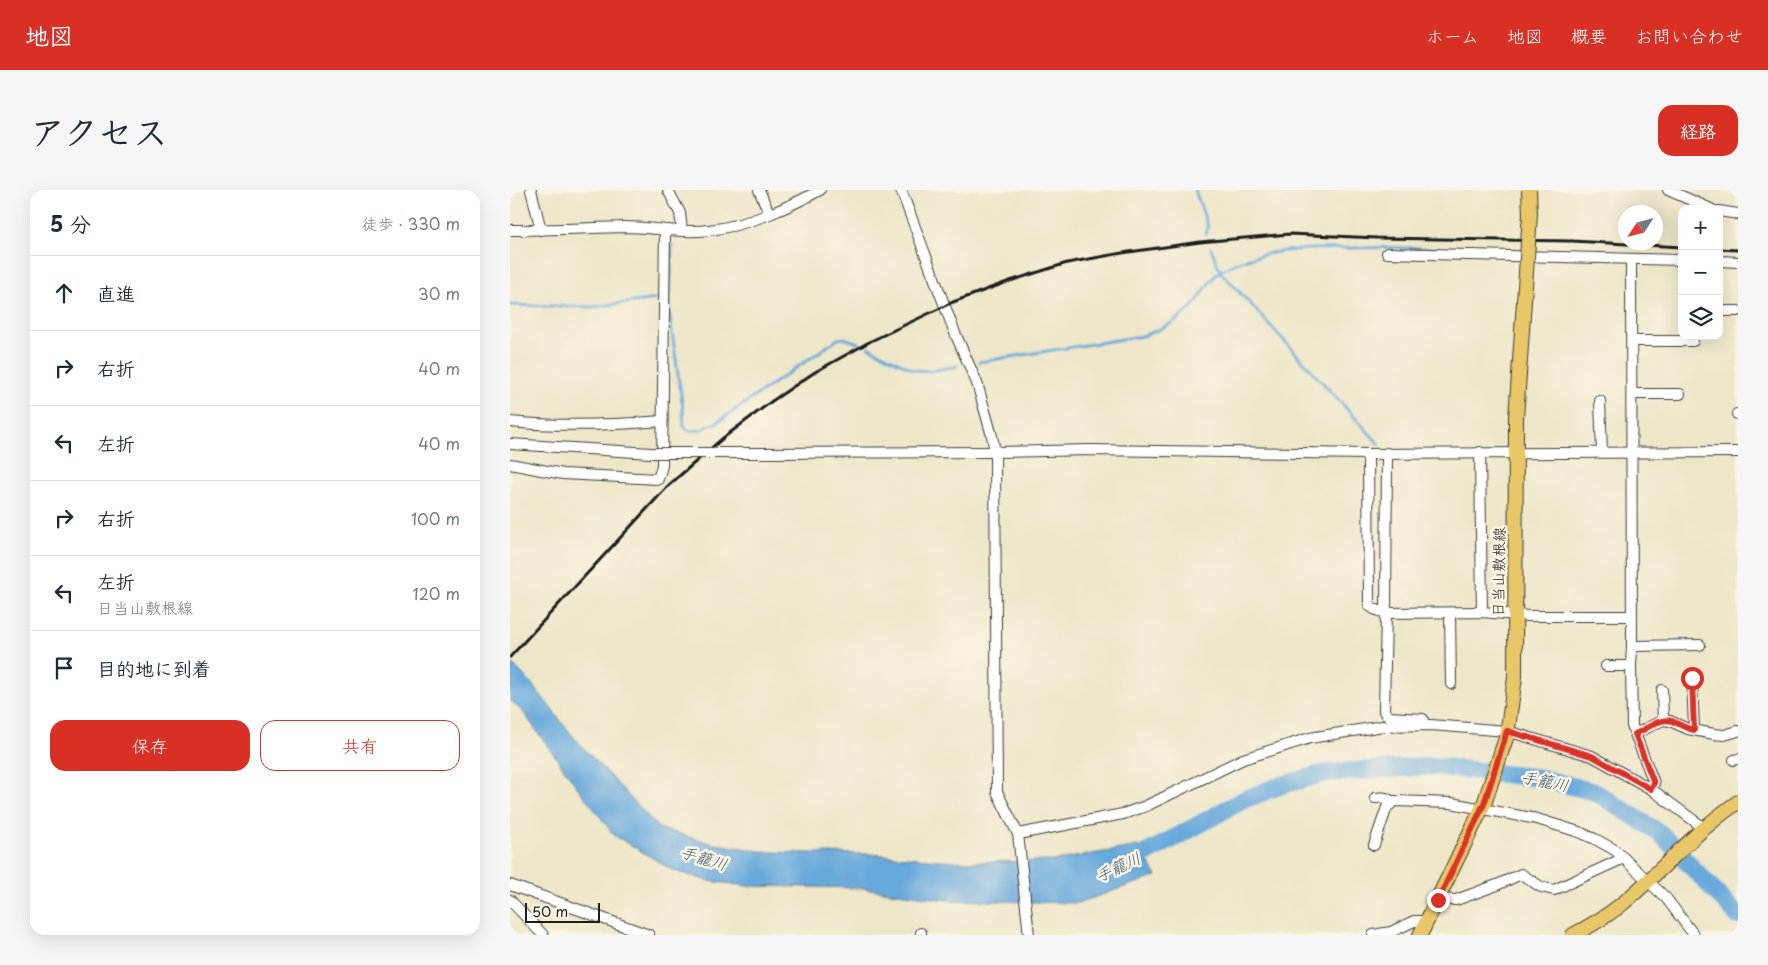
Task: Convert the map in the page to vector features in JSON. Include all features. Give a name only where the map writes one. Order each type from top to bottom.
[{"type":"main road","name":"日当山敷根線","points":[[1420,935],[1483,806],[1507,733],[1516,676],[1516,418],[1530,214],[1529,190]]},
{"type":"main road","points":[[1573,935],[1613,911],[1703,829],[1738,803]]},
{"type":"street","points":[[531,190],[541,230]]},
{"type":"street","points":[[668,190],[680,213],[682,231]]},
{"type":"street","points":[[759,190],[769,213]]},
{"type":"street","points":[[510,230],[627,227],[665,231],[709,230],[751,221],[806,198],[820,190]]},
{"type":"street","points":[[901,190],[976,383],[995,452],[997,784],[1000,798],[1018,837],[1029,935]]},
{"type":"street","points":[[1668,190],[1702,205]]},
{"type":"street","points":[[1723,212],[1738,214]]},
{"type":"street","points":[[510,464],[564,474],[658,479],[662,466],[665,231]]},
{"type":"street","points":[[1387,253],[1678,260]]},
{"type":"street","points":[[1631,259],[1633,452],[1632,646],[1630,666],[1632,726],[1654,783],[1651,789]]},
{"type":"street","points":[[1723,261],[1738,262]]},
{"type":"street","points":[[1723,311],[1738,311]]},
{"type":"street","points":[[1632,341],[1693,341]]},
{"type":"street","points":[[1633,394],[1680,394]]},
{"type":"street","points":[[1600,401],[1602,452]]},
{"type":"street","points":[[510,422],[530,424],[621,424],[662,421]]},
{"type":"street","points":[[510,444],[651,453],[1090,450],[1368,454],[1738,452]]},
{"type":"street","points":[[1480,452],[1482,612]]},
{"type":"street","points":[[1368,454],[1369,605],[1374,609],[1386,613],[1482,612],[1528,616],[1631,616]]},
{"type":"street","points":[[1387,454],[1384,710],[1389,717],[1427,719],[1431,725]]},
{"type":"street","points":[[1450,613],[1451,684]]},
{"type":"street","points":[[1632,646],[1700,645]]},
{"type":"street","points":[[1606,666],[1630,666]]},
{"type":"street","points":[[1692,678],[1694,730]]},
{"type":"street","points":[[1662,690],[1663,720]]},
{"type":"street","points":[[1635,734],[1663,720],[1685,728],[1719,735],[1738,731]]},
{"type":"street","points":[[1018,837],[1124,814],[1146,806],[1243,759],[1301,740],[1383,726],[1431,725],[1507,733],[1592,756],[1651,789],[1703,829]]},
{"type":"street","points":[[1375,798],[1389,799],[1392,802]]},
{"type":"street","points":[[1374,846],[1387,806],[1395,801],[1483,806],[1537,819],[1579,832],[1608,846],[1651,878],[1693,935]]},
{"type":"street","points":[[1438,900],[1456,900],[1521,874],[1542,887],[1554,890],[1624,858]]},
{"type":"street","points":[[510,885],[649,935]]},
{"type":"street","points":[[510,900],[543,935]]},
{"type":"street","points":[[1373,935],[1391,932],[1414,921],[1427,921]]},
{"type":"water","points":[[510,661],[532,684],[576,740],[659,828],[710,843],[767,852],[870,854],[965,862],[1052,861],[1138,846],[1157,876],[1078,903],[947,900],[862,888],[747,886],[709,881],[674,871],[614,835],[523,712],[510,700]]},
{"type":"waterway","points":[[1195,190],[1208,227],[1206,234]]},
{"type":"waterway","points":[[672,245],[669,311],[684,426],[689,431],[700,430],[716,423],[838,339],[844,338],[859,343]]},
{"type":"waterway","points":[[1211,248],[1220,271],[1379,444]]},
{"type":"waterway","points":[[979,362],[1142,336],[1150,333],[1164,327],[1184,314],[1222,270],[1237,262],[1253,257],[1270,253],[1321,249],[1429,248],[1454,250]]},
{"type":"waterway","points":[[510,305],[591,307],[658,299]]},
{"type":"waterway","points":[[868,347],[914,370],[930,371],[957,366]]},
{"type":"waterway","name":"手籠川","points":[[1123,864],[1147,853],[1245,799],[1282,785],[1326,773],[1435,766],[1540,778],[1595,792],[1660,833],[1738,916]]},
{"type":"railway","points":[[510,657],[669,485],[723,438],[772,401],[815,372],[871,341],[953,302],[1010,281],[1067,263],[1122,253],[1200,242],[1290,234],[1377,238],[1572,241],[1678,247]]},
{"type":"railway","points":[[1723,249],[1738,250]]},
{"type":"route","points":[[1438,900],[1484,804],[1507,731],[1592,756],[1651,789],[1654,783],[1635,734],[1663,720],[1694,730],[1692,678]]}]
